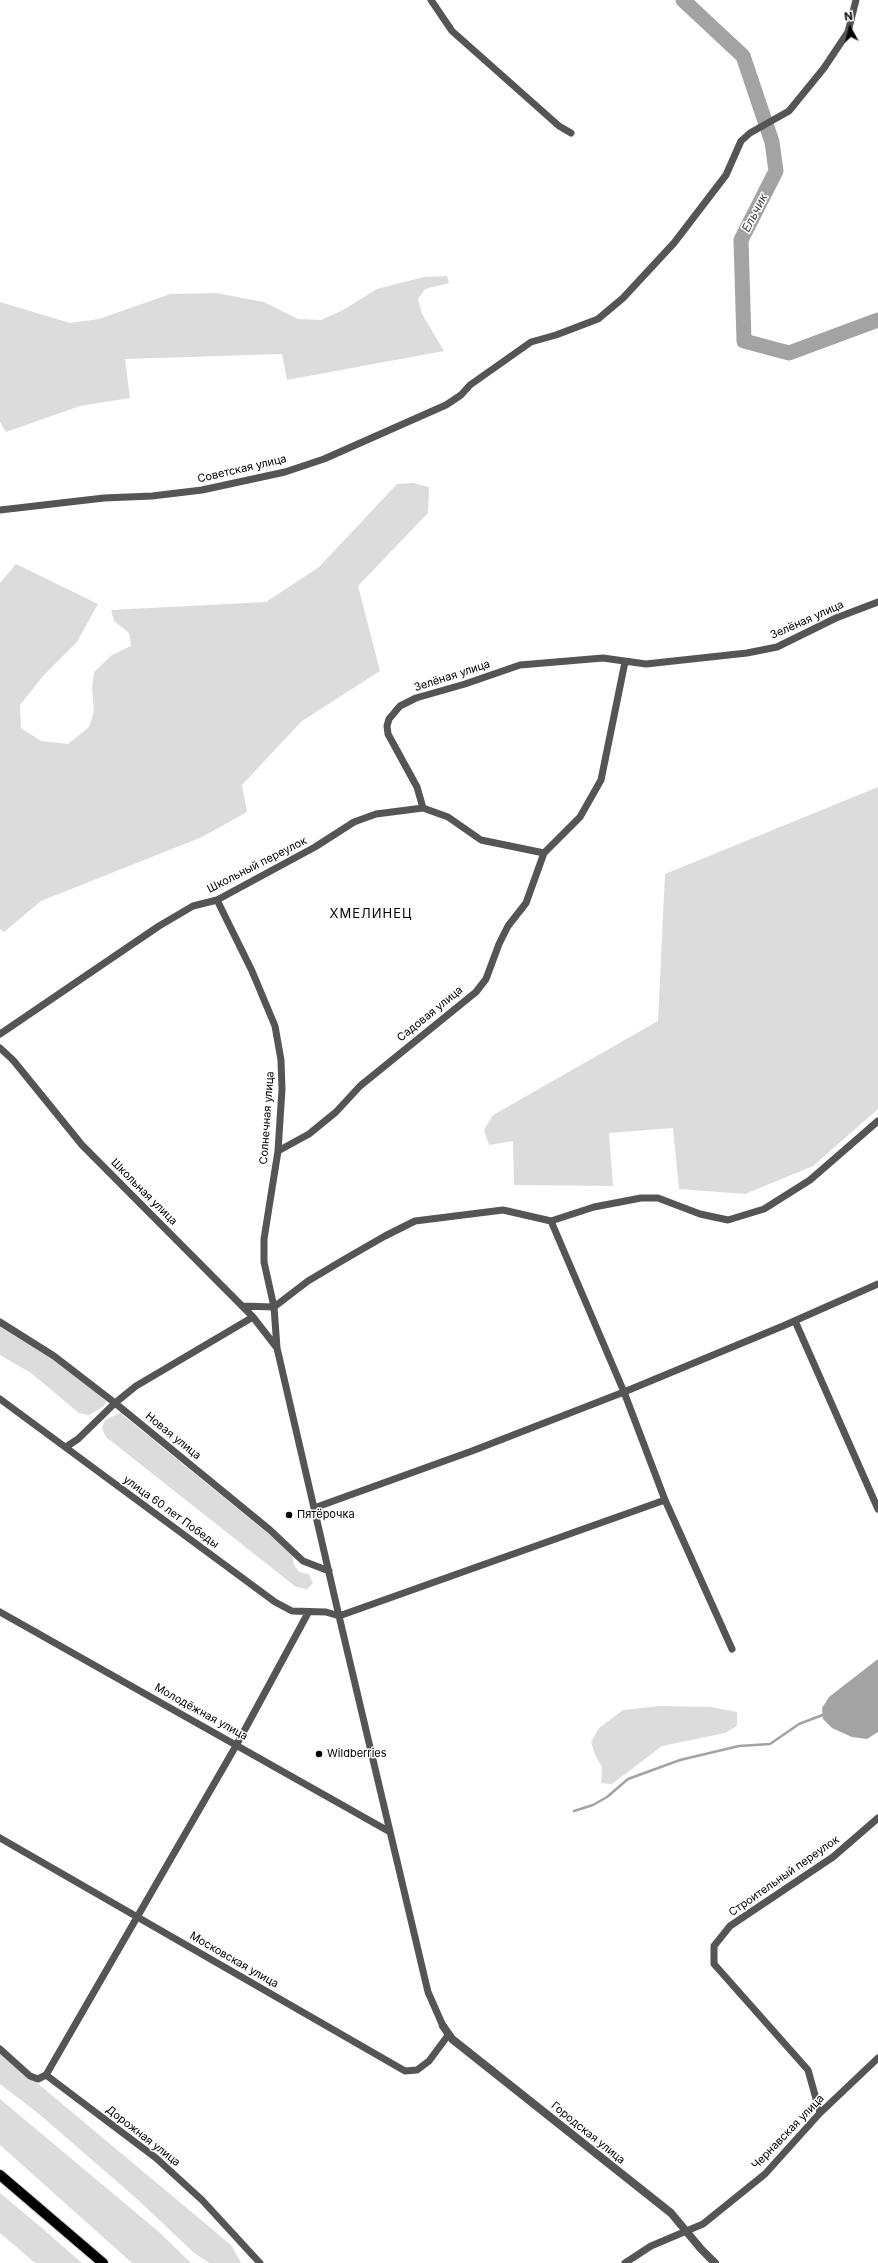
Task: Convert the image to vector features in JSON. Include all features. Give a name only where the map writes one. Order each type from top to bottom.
[{"type":"main road","points":[[0,2175],[103,2263]]},
{"type":"street","points":[[430,0],[452,31],[559,126],[571,133]]},
{"type":"street","name":"Советская улица","points":[[0,510],[104,498],[152,496],[202,490],[285,472],[324,459],[446,404],[461,395],[470,385],[531,342],[556,335],[598,319],[623,298],[674,243],[726,175],[742,141],[750,133],[789,111],[824,68],[848,32],[856,0]]},
{"type":"street","name":"Зелёная улица","points":[[423,808],[417,786],[388,734],[387,726],[389,719],[400,706],[416,698],[465,684],[520,665],[603,658],[646,664],[715,658],[777,647],[836,618],[878,602]]},
{"type":"street","points":[[544,853],[580,817],[601,780],[625,662]]},
{"type":"street","name":"Школьный переулок","points":[[0,1034],[159,926],[193,906],[217,900],[315,847],[354,822],[376,814],[423,808],[448,817],[481,840],[544,853]]},
{"type":"street","name":"Садовая улица","points":[[278,1151],[309,1134],[336,1112],[360,1086],[476,992],[486,979],[499,944],[508,926],[526,902],[544,853]]},
{"type":"street","name":"Солнечная улица","points":[[217,900],[252,971],[275,1026],[281,1060],[282,1089],[278,1151],[264,1239],[264,1262],[274,1307],[277,1348],[428,1992],[443,2026]]},
{"type":"street","name":"Школьная улица","points":[[0,1048],[13,1060],[82,1145],[253,1317],[277,1348]]},
{"type":"street","points":[[242,1306],[274,1307],[308,1281],[339,1262],[414,1221],[503,1210],[551,1221],[594,1207],[641,1198],[658,1198],[700,1214],[728,1220],[764,1209],[810,1180],[878,1121]]},
{"type":"street","points":[[551,1221],[624,1392],[665,1500],[732,1649]]},
{"type":"street","points":[[314,1508],[472,1451],[624,1392],[795,1321],[878,1284]]},
{"type":"street","points":[[66,1448],[78,1439],[115,1403],[136,1386],[253,1317]]},
{"type":"street","points":[[795,1321],[878,1509]]},
{"type":"street","name":"Новая улица","points":[[0,1322],[54,1356],[115,1403],[270,1530],[303,1561],[329,1571]]},
{"type":"street","name":"улица 60 лет Победы","points":[[0,1399],[275,1602],[292,1611],[308,1613],[326,1612],[339,1616]]},
{"type":"street","points":[[339,1616],[665,1500]]},
{"type":"street","name":"Молодёжная улица","points":[[0,1612],[390,1832]]},
{"type":"street","points":[[0,2050],[30,2076],[38,2079],[46,2075],[236,1744],[308,1613]]},
{"type":"street","name":"Строительный переулок","points":[[820,2113],[808,2070],[714,1964],[714,1946],[730,1926],[833,1857],[878,1818]]},
{"type":"street","name":"Московская улица","points":[[0,1838],[405,2071],[417,2070],[429,2061],[449,2034]]},
{"type":"street","name":"Городская улица","points":[[443,2026],[449,2034],[671,2213],[685,2232],[715,2263]]},
{"type":"street","name":"Чернавская улица","points":[[626,2263],[651,2246],[703,2224],[765,2174],[820,2113],[878,2058]]},
{"type":"street","name":"Дорожная улица","points":[[46,2075],[156,2158],[202,2200],[260,2263]]},
{"type":"shaded area","points":[[447,276],[449,283],[425,289],[418,299],[422,314],[444,351],[287,380],[282,354],[125,359],[130,398],[80,406],[6,432],[0,422],[0,302],[70,323],[99,319],[170,294],[216,293],[264,302],[298,319],[321,320],[343,310],[377,289],[424,277]]},
{"type":"shaded area","points":[[413,483],[429,487],[428,513],[358,586],[380,671],[302,721],[242,785],[247,812],[202,837],[41,901],[4,932],[0,929],[0,583],[16,564],[98,604],[77,642],[44,675],[20,705],[21,728],[41,741],[68,744],[89,727],[94,711],[92,689],[94,672],[112,655],[131,646],[129,633],[114,621],[111,610],[266,602],[319,567],[397,484]]},
{"type":"shaded area","points":[[878,787],[878,1109],[813,1166],[745,1194],[679,1189],[673,1128],[609,1133],[613,1186],[514,1185],[513,1141],[489,1145],[484,1130],[493,1115],[658,1021],[665,874]]},
{"type":"shaded area","points":[[0,1324],[50,1355],[106,1401],[104,1406],[89,1415],[79,1413],[31,1373],[0,1355]]},
{"type":"shaded area","points":[[120,1413],[292,1553],[294,1565],[299,1572],[309,1574],[313,1583],[307,1589],[296,1587],[106,1437],[102,1428],[105,1420]]},
{"type":"shaded area","points":[[878,1659],[878,1732],[867,1739],[852,1737],[832,1728],[823,1719],[822,1708],[829,1697]]},
{"type":"shaded area","points":[[659,1706],[711,1707],[737,1712],[737,1726],[725,1733],[662,1746],[612,1784],[601,1783],[602,1767],[596,1757],[591,1742],[599,1728],[623,1710]]},
{"type":"shaded area","points":[[0,2052],[231,2245],[241,2263],[209,2263],[193,2252],[137,2199],[39,2114],[0,2084]]},
{"type":"shaded area","points":[[0,2099],[159,2232],[191,2263],[132,2263],[0,2145]]},
{"type":"shaded area","points":[[0,2193],[82,2263],[35,2263],[0,2233]]},
{"type":"waterway","name":"Ельчик","points":[[683,0],[743,56],[772,142],[776,171],[741,240],[744,341],[789,353],[878,320]]},
{"type":"waterway","points":[[574,1811],[593,1805],[607,1797],[628,1779],[680,1760],[739,1746],[770,1744],[799,1724],[825,1714]]},
{"type":"place","name":"Пятёрочка","points":[[289,1515]]},
{"type":"place","name":"Wildberries","points":[[319,1754]]},
{"type":"district","name":"ХМЕЛИНЕЦ","points":[[371,914]]}]
